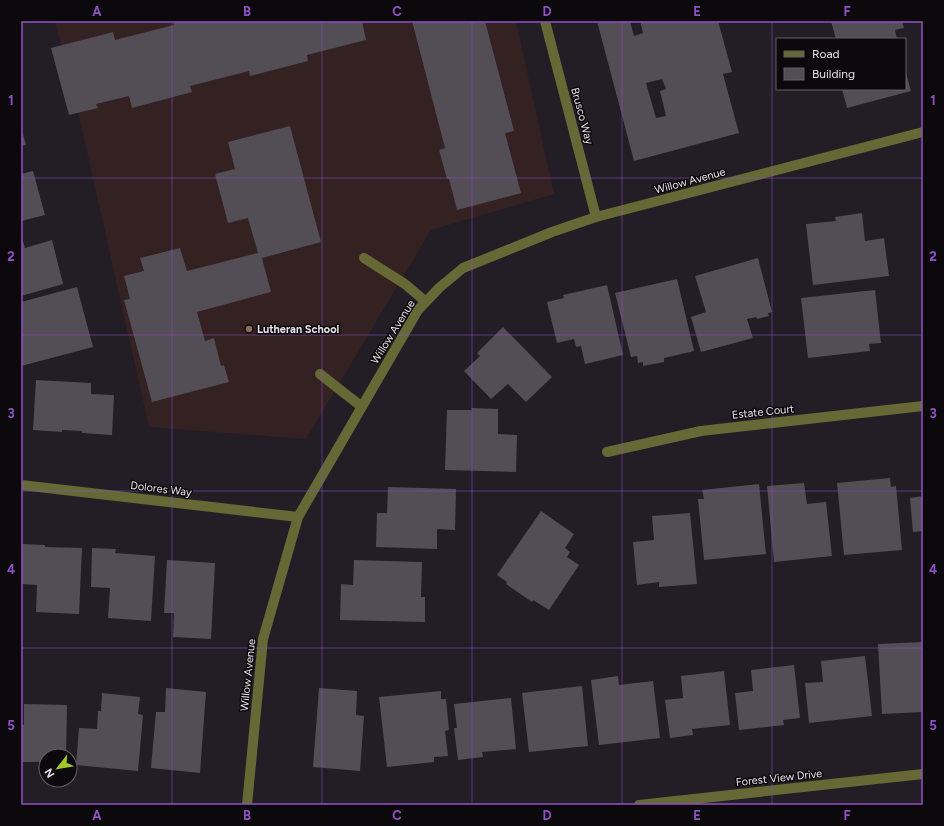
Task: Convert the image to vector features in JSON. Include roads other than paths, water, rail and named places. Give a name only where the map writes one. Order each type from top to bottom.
[{"type":"street","name":"Brusco Way","points":[[544,21],[596,218]]},
{"type":"street","name":"Willow Avenue","points":[[247,805],[263,639],[298,517],[418,310],[439,288],[463,268],[552,232],[596,218],[923,132]]},
{"type":"street","points":[[364,258],[405,284],[426,302]]},
{"type":"street","points":[[320,374],[362,407]]},
{"type":"street","name":"Estate Court","points":[[607,452],[701,431],[923,406]]},
{"type":"street","name":"Dolores Way","points":[[21,485],[298,517]]},
{"type":"street","name":"Forest View Drive","points":[[639,805],[923,774]]},
{"type":"place","name":"Lutheran School","points":[[249,329]]}]
